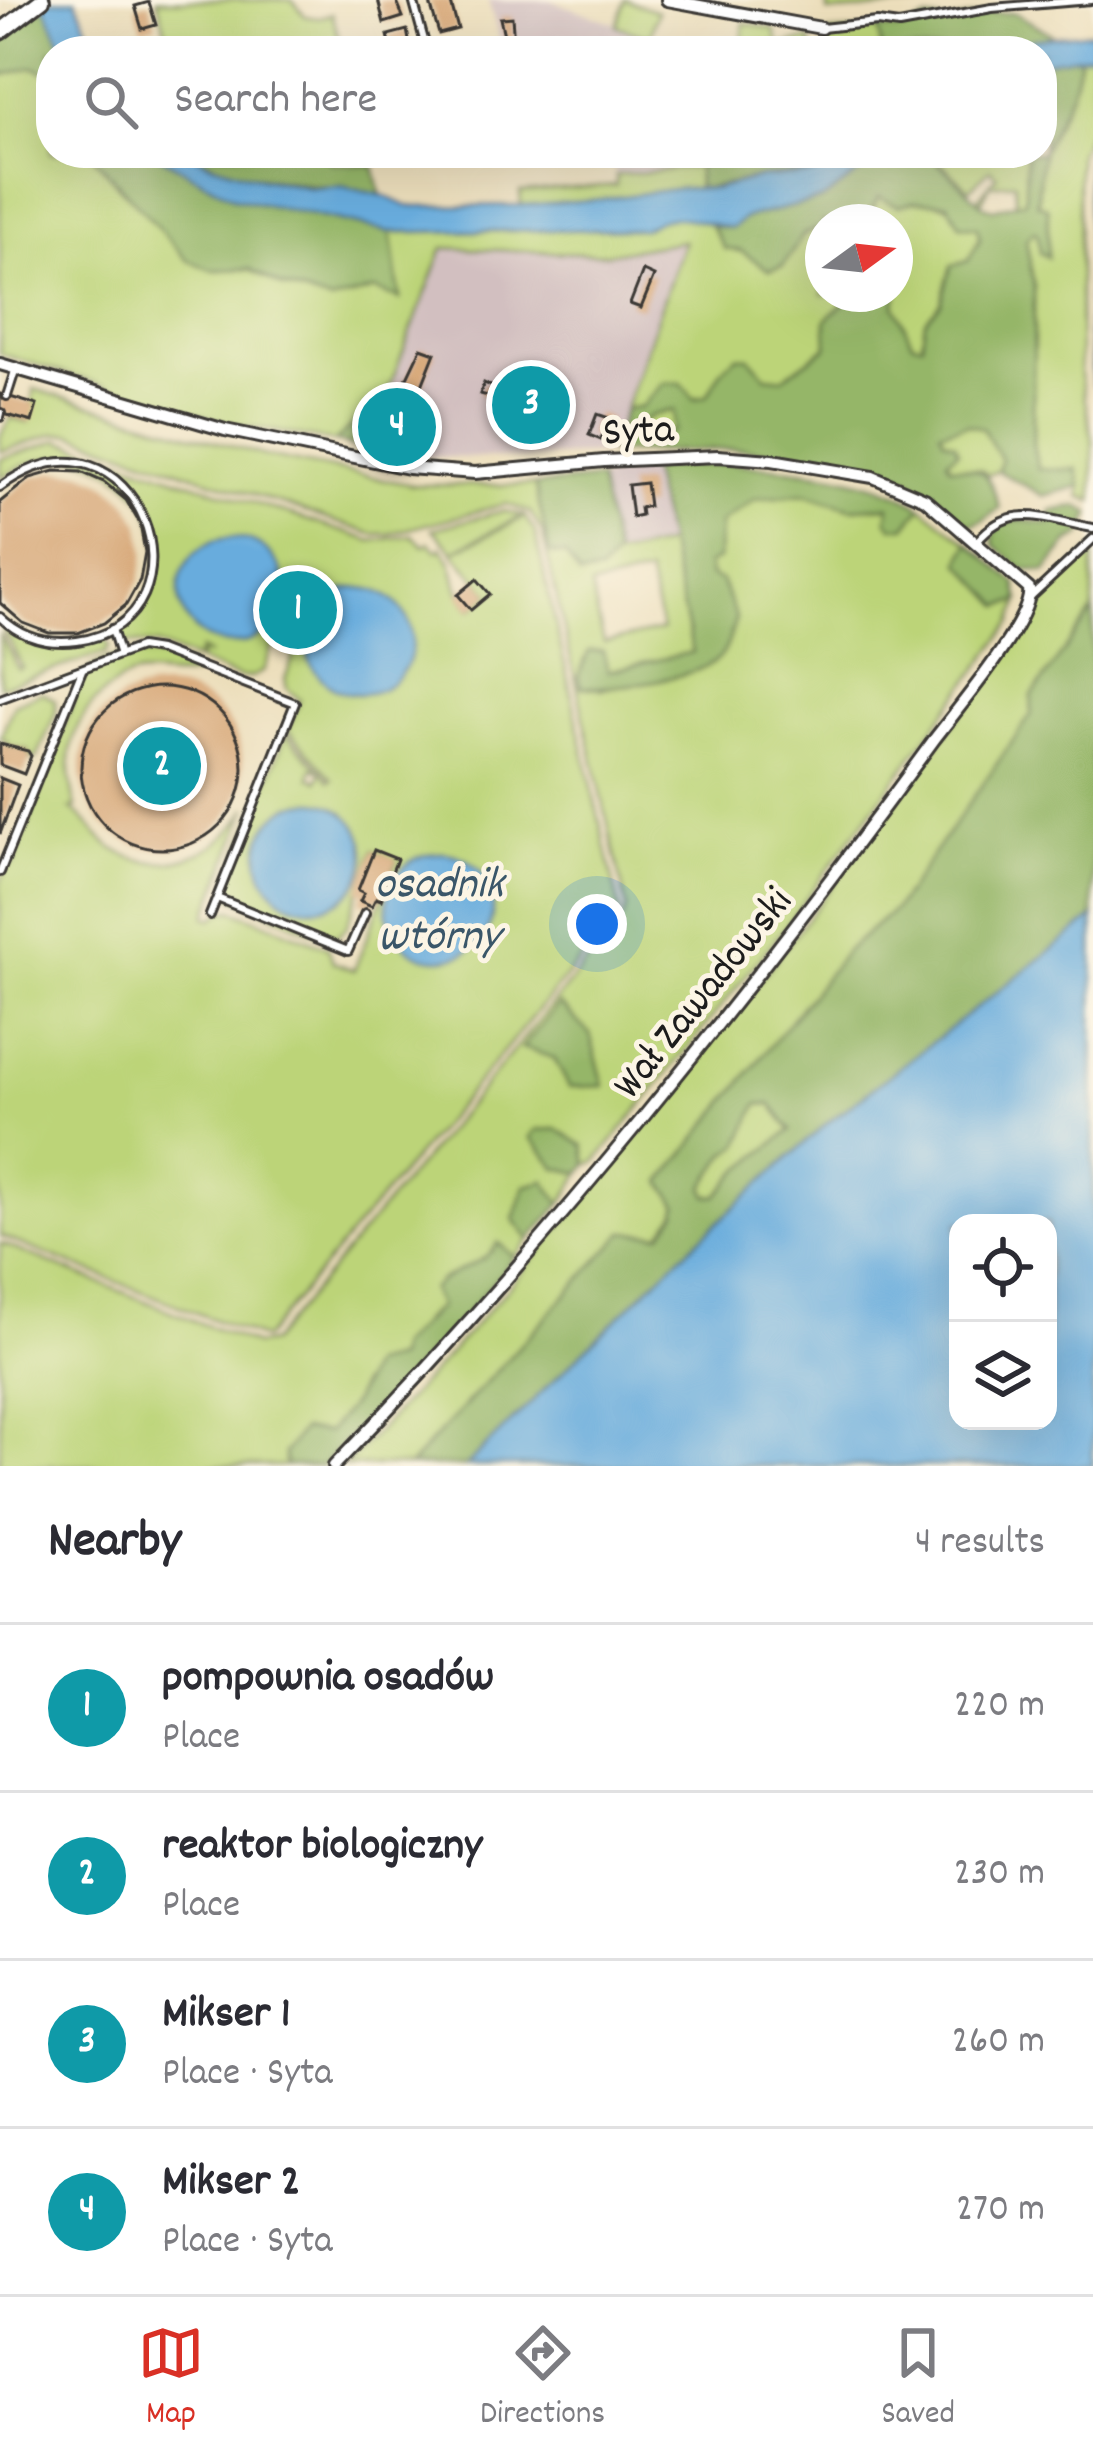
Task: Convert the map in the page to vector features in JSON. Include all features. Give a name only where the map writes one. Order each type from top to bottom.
[{"type":"street","points":[[667,0],[821,28]]},
{"type":"street","points":[[0,32],[39,2]]},
{"type":"street","name":"Syta","points":[[0,364],[225,430],[408,468],[475,472],[718,456],[808,464],[909,489],[1025,583],[1031,597]]},
{"type":"street","name":"Wał Zawadowski","points":[[334,1466],[528,1254],[695,1054],[831,880],[1024,616],[1031,597]]},
{"type":"lane","points":[[413,0],[423,36]]},
{"type":"lane","points":[[821,28],[878,22],[899,25],[992,8],[1091,0]]},
{"type":"lane","points":[[7,396],[15,369]]},
{"type":"lane","points":[[0,487],[34,467],[70,462],[95,468],[134,497],[147,519],[153,543],[145,592],[131,612],[88,640],[62,644],[35,639],[0,617]]},
{"type":"lane","points":[[977,541],[1000,519],[1015,514],[1093,528]]},
{"type":"lane","name":"Wał Zawadowski","points":[[1031,597],[1093,539]]},
{"type":"lane","points":[[112,628],[119,652]]},
{"type":"lane","points":[[0,701],[140,647],[159,650],[295,703],[210,915]]},
{"type":"lane","points":[[0,872],[83,667]]},
{"type":"lane","points":[[218,898],[348,951],[365,913]]},
{"type":"shaded area","points":[[488,0],[550,0],[649,36],[499,36]]},
{"type":"shaded area","points":[[615,168],[683,168],[616,175]]},
{"type":"shaded area","points":[[685,241],[608,453],[524,459],[396,456],[368,450],[442,248],[606,254]]},
{"type":"shaded area","points":[[650,468],[668,544],[615,556],[599,479],[612,476],[616,469]]},
{"type":"green space","points":[[157,0],[292,0],[305,16],[332,14],[339,36],[167,36]]},
{"type":"green space","points":[[625,0],[658,11],[650,36],[617,26]]},
{"type":"green space","points":[[828,0],[978,0],[978,1],[828,13]]},
{"type":"green space","points":[[45,6],[58,36],[36,36],[36,68],[0,76],[0,40]]},
{"type":"green space","points":[[1015,13],[1053,35],[879,36],[878,29],[904,29],[928,19],[946,22]]},
{"type":"green space","points":[[744,23],[774,29],[776,36],[743,36]]},
{"type":"green space","points":[[878,29],[879,36],[822,36]]},
{"type":"green space","points":[[1093,54],[1093,124],[1078,154],[1080,375],[1093,441],[1093,501],[1080,496],[1081,486],[1038,469],[1033,445],[1034,287],[1026,240],[1033,231],[1038,235],[1039,168],[1057,168],[1057,121],[1072,90],[1080,55]]},
{"type":"green space","points":[[1080,55],[1072,90],[1057,121],[1057,59]]},
{"type":"green space","points":[[33,67],[36,168],[104,168],[211,270],[249,269],[281,286],[330,302],[374,290],[399,298],[391,232],[515,231],[696,211],[769,270],[783,266],[805,234],[805,312],[839,312],[827,346],[783,378],[766,377],[749,357],[721,371],[707,396],[625,409],[684,241],[606,254],[443,248],[389,389],[335,442],[228,423],[0,354],[0,76]]},
{"type":"green space","points":[[104,168],[180,168],[234,198],[391,232],[400,299],[374,290],[330,302],[281,286],[250,269],[211,270],[186,259]]},
{"type":"green space","points":[[226,168],[374,168],[381,196],[260,177]]},
{"type":"green space","points":[[688,168],[698,168],[698,188],[716,189],[807,168],[835,168],[808,185],[600,200],[541,220],[521,205],[520,192],[616,185],[616,175]]},
{"type":"green space","points":[[698,168],[826,168],[800,174],[698,188]]},
{"type":"green space","points":[[865,168],[943,168],[993,209],[1025,201],[1026,168],[1040,168],[1037,203],[1048,208],[1048,257],[1040,253],[1034,231],[1026,240],[1034,287],[1033,445],[1038,469],[1077,469],[1081,486],[1044,496],[998,471],[1001,459],[982,428],[968,424],[940,431],[958,451],[947,460],[950,466],[985,475],[1000,508],[969,525],[932,493],[900,475],[839,461],[743,449],[608,453],[635,438],[674,431],[674,410],[653,415],[627,432],[618,430],[625,409],[641,407],[664,383],[681,383],[694,399],[707,396],[721,371],[737,356],[749,357],[766,376],[783,378],[827,347],[826,320],[835,312],[898,312],[912,342],[922,344],[925,321],[941,303],[951,266],[968,261],[980,239],[977,227],[960,225],[948,203],[894,204],[878,197],[875,204],[805,204],[805,234],[783,266],[769,270],[741,251],[725,249],[711,226],[732,228],[745,218],[823,199]]},
{"type":"green space","points":[[947,168],[1026,168],[1025,201],[1016,203],[1015,182],[990,185],[981,203],[979,197],[997,176],[990,169],[969,189]]},
{"type":"green space","points":[[877,197],[937,203],[966,214],[975,223],[977,245],[968,261],[951,267],[941,303],[925,321],[922,345],[912,343],[898,312],[913,312],[913,204],[874,204]]},
{"type":"green space","points":[[34,389],[266,456],[413,485],[535,485],[550,553],[565,555],[599,573],[615,556],[668,544],[693,653],[607,671],[601,689],[698,670],[721,656],[736,618],[710,576],[708,563],[718,558],[720,523],[755,499],[806,494],[851,508],[891,506],[906,526],[922,507],[969,543],[960,562],[1001,606],[1020,601],[1012,623],[785,927],[597,1161],[587,1165],[584,1146],[557,1168],[581,1173],[561,1204],[545,1181],[514,1219],[530,1240],[515,1257],[498,1243],[490,1257],[439,1281],[439,1307],[425,1318],[396,1360],[360,1384],[354,1402],[328,1432],[284,1453],[286,1466],[0,1466],[0,1243],[255,1345],[270,1343],[623,919],[627,908],[542,532],[530,512],[506,504],[389,534],[372,534],[71,434],[55,434],[0,452],[0,436],[11,418],[28,422]],"holes":[[[648,574],[662,630],[604,643],[591,587]]]},
{"type":"green space","points":[[389,389],[368,450],[335,442]]},
{"type":"green space","points":[[675,410],[674,431],[612,448],[618,430],[628,432],[653,415]]},
{"type":"green space","points":[[968,424],[982,428],[1002,459],[998,471],[988,475],[950,466],[940,431]]},
{"type":"green space","points":[[59,440],[372,541],[412,535],[424,546],[429,542],[447,555],[471,610],[490,594],[453,552],[525,517],[535,532],[620,912],[263,1339],[0,1236],[0,883],[6,868],[14,863],[83,674],[108,659],[135,654],[190,666],[193,675],[127,678],[91,706],[75,732],[70,776],[76,807],[71,809],[105,843],[149,862],[188,858],[222,839],[248,807],[206,917],[213,919],[222,911],[233,910],[328,947],[333,962],[354,970],[397,860],[374,850],[346,928],[337,936],[323,936],[232,898],[228,881],[286,734],[321,771],[313,768],[310,777],[318,780],[322,772],[333,779],[288,730],[300,700],[287,689],[285,679],[318,594],[294,585],[264,670],[256,675],[232,675],[198,661],[201,653],[210,655],[200,650],[196,660],[157,645],[124,643],[120,631],[149,592],[159,554],[149,512],[138,494],[104,467],[61,457],[37,461],[0,478],[0,459]]},
{"type":"green space","points":[[728,463],[853,479],[922,507],[906,526],[892,527],[887,519],[890,506],[851,508],[806,494],[755,499],[720,523],[718,559],[708,564],[710,576],[721,581],[736,618],[722,655],[677,676],[581,687],[578,676],[589,651],[603,651],[608,671],[693,652],[650,468]]},
{"type":"green space","points":[[599,479],[615,556],[599,573],[580,576],[565,555],[550,554],[535,485]]},
{"type":"green space","points":[[1078,506],[1091,513],[1081,536],[1069,542],[1046,572],[1022,569],[994,545],[993,535],[1002,523],[1051,523],[1051,511]]},
{"type":"green space","points":[[503,511],[523,515],[453,551],[433,529]]},
{"type":"green space","points":[[969,543],[1016,583],[1020,601],[1001,606],[960,562]]},
{"type":"green space","points":[[1093,549],[1093,610],[1032,696],[1032,715],[895,909],[846,951],[663,1182],[678,1205],[660,1234],[624,1233],[409,1466],[344,1466],[441,1363],[626,1149],[887,813],[1055,585]]},
{"type":"green space","points":[[1093,610],[1093,918],[825,1125],[679,1258],[466,1466],[409,1466],[624,1232],[661,1234],[678,1205],[662,1182],[846,951],[895,909],[1031,715],[1032,696]],"holes":[[[758,1104],[771,1104],[791,1130],[739,1171],[717,1196],[708,1196],[704,1187],[726,1154],[739,1146]]]},
{"type":"green space","points":[[1,624],[50,644],[76,645],[103,638],[110,646],[105,653],[0,687],[0,633],[18,669],[22,667]]},
{"type":"green space","points":[[42,692],[55,700],[56,712],[37,758],[31,759],[29,750],[6,745],[0,738],[14,704]]},
{"type":"green space","points":[[559,1004],[590,1034],[604,1086],[569,1087],[554,1058],[522,1048]]},
{"type":"green space","points":[[757,1104],[771,1104],[791,1131],[739,1171],[717,1196],[708,1196],[703,1188],[726,1154],[739,1146]]},
{"type":"green space","points":[[557,1129],[584,1146],[587,1165],[581,1173],[557,1168],[530,1137],[536,1130]]},
{"type":"green space","points":[[545,1181],[561,1204],[530,1240],[514,1220],[525,1186]]},
{"type":"green space","points":[[498,1243],[515,1257],[462,1319],[322,1466],[286,1466],[284,1453],[302,1430],[328,1432],[353,1402],[371,1365],[396,1359],[398,1347],[439,1307],[431,1290],[483,1258]]},
{"type":"water","points":[[42,0],[76,0],[92,36],[58,36]]},
{"type":"water","points":[[1093,32],[1093,54],[1057,60],[1057,36]]},
{"type":"water","points":[[1093,132],[1093,387],[1088,143]]},
{"type":"water","points":[[180,168],[227,168],[311,188],[341,186],[407,206],[603,199],[679,188],[716,189],[762,177],[810,175],[833,168],[865,168],[823,199],[745,218],[732,228],[676,218],[644,229],[391,232],[234,198]]},
{"type":"water","points":[[232,538],[252,542],[270,553],[281,571],[285,591],[281,611],[270,629],[252,640],[232,644],[212,640],[194,629],[183,611],[179,591],[183,571],[194,553],[212,542]]},
{"type":"water","points":[[359,588],[379,592],[397,603],[408,621],[412,641],[408,661],[397,679],[379,690],[359,694],[339,690],[321,679],[310,661],[306,641],[310,621],[321,603],[339,592]]},
{"type":"water","name":"osadnik wtórny","points":[[312,802],[332,806],[350,817],[361,835],[365,855],[361,875],[350,893],[332,904],[312,908],[292,904],[274,893],[263,875],[259,855],[263,835],[274,817],[292,806]]},
{"type":"water","name":"osadnik wtórny","points":[[440,853],[460,857],[478,868],[489,886],[493,906],[489,926],[478,944],[460,955],[440,959],[420,955],[402,944],[391,926],[387,906],[391,886],[402,868],[420,857]]},
{"type":"water","points":[[1093,918],[1093,1466],[466,1466],[679,1258],[825,1125]]},
{"type":"building","points":[[378,0],[396,0],[403,17],[384,23]]},
{"type":"building","points":[[429,0],[450,0],[458,29],[439,34]]},
{"type":"building","points":[[149,2],[156,25],[142,29],[135,6]]},
{"type":"building","points":[[512,17],[513,36],[504,36],[500,18]]},
{"type":"building","points":[[643,271],[654,276],[641,308],[630,304]]},
{"type":"building","points":[[421,348],[435,353],[415,403],[404,399],[407,392],[401,390]]},
{"type":"building","points":[[484,383],[513,396],[511,402],[480,394]]},
{"type":"building","points":[[0,394],[37,405],[32,422],[0,413]]},
{"type":"building","points":[[597,414],[609,418],[601,440],[589,435]]},
{"type":"building","points":[[389,418],[409,425],[405,437],[385,430]]},
{"type":"building","points":[[55,471],[81,472],[104,482],[126,500],[140,524],[145,552],[140,580],[126,605],[104,623],[78,633],[49,633],[23,623],[0,603],[0,502],[30,478]]},
{"type":"building","points":[[646,483],[649,506],[632,517],[628,485]]},
{"type":"building","points":[[477,579],[490,594],[471,610],[458,595]]},
{"type":"building","points":[[294,585],[318,594],[302,635],[296,633],[293,641],[281,636],[284,627],[278,625]]},
{"type":"building","points":[[162,687],[193,693],[219,711],[237,737],[243,768],[237,799],[219,825],[193,843],[162,849],[131,843],[105,825],[87,799],[81,768],[87,737],[105,711],[131,693]]},
{"type":"building","points":[[0,744],[28,751],[31,756],[24,774],[0,765]]},
{"type":"building","points":[[0,778],[18,785],[0,834]]},
{"type":"building","points":[[374,850],[397,859],[381,900],[376,898],[372,906],[360,901],[364,893],[358,890]]},
{"type":"place","name":"Mikser 1","points":[[531,405]]},
{"type":"place","name":"Mikser 2","points":[[397,427]]},
{"type":"place","name":"pompownia osadów","points":[[298,610]]},
{"type":"place","name":"reaktor biologiczny","points":[[162,766]]}]
